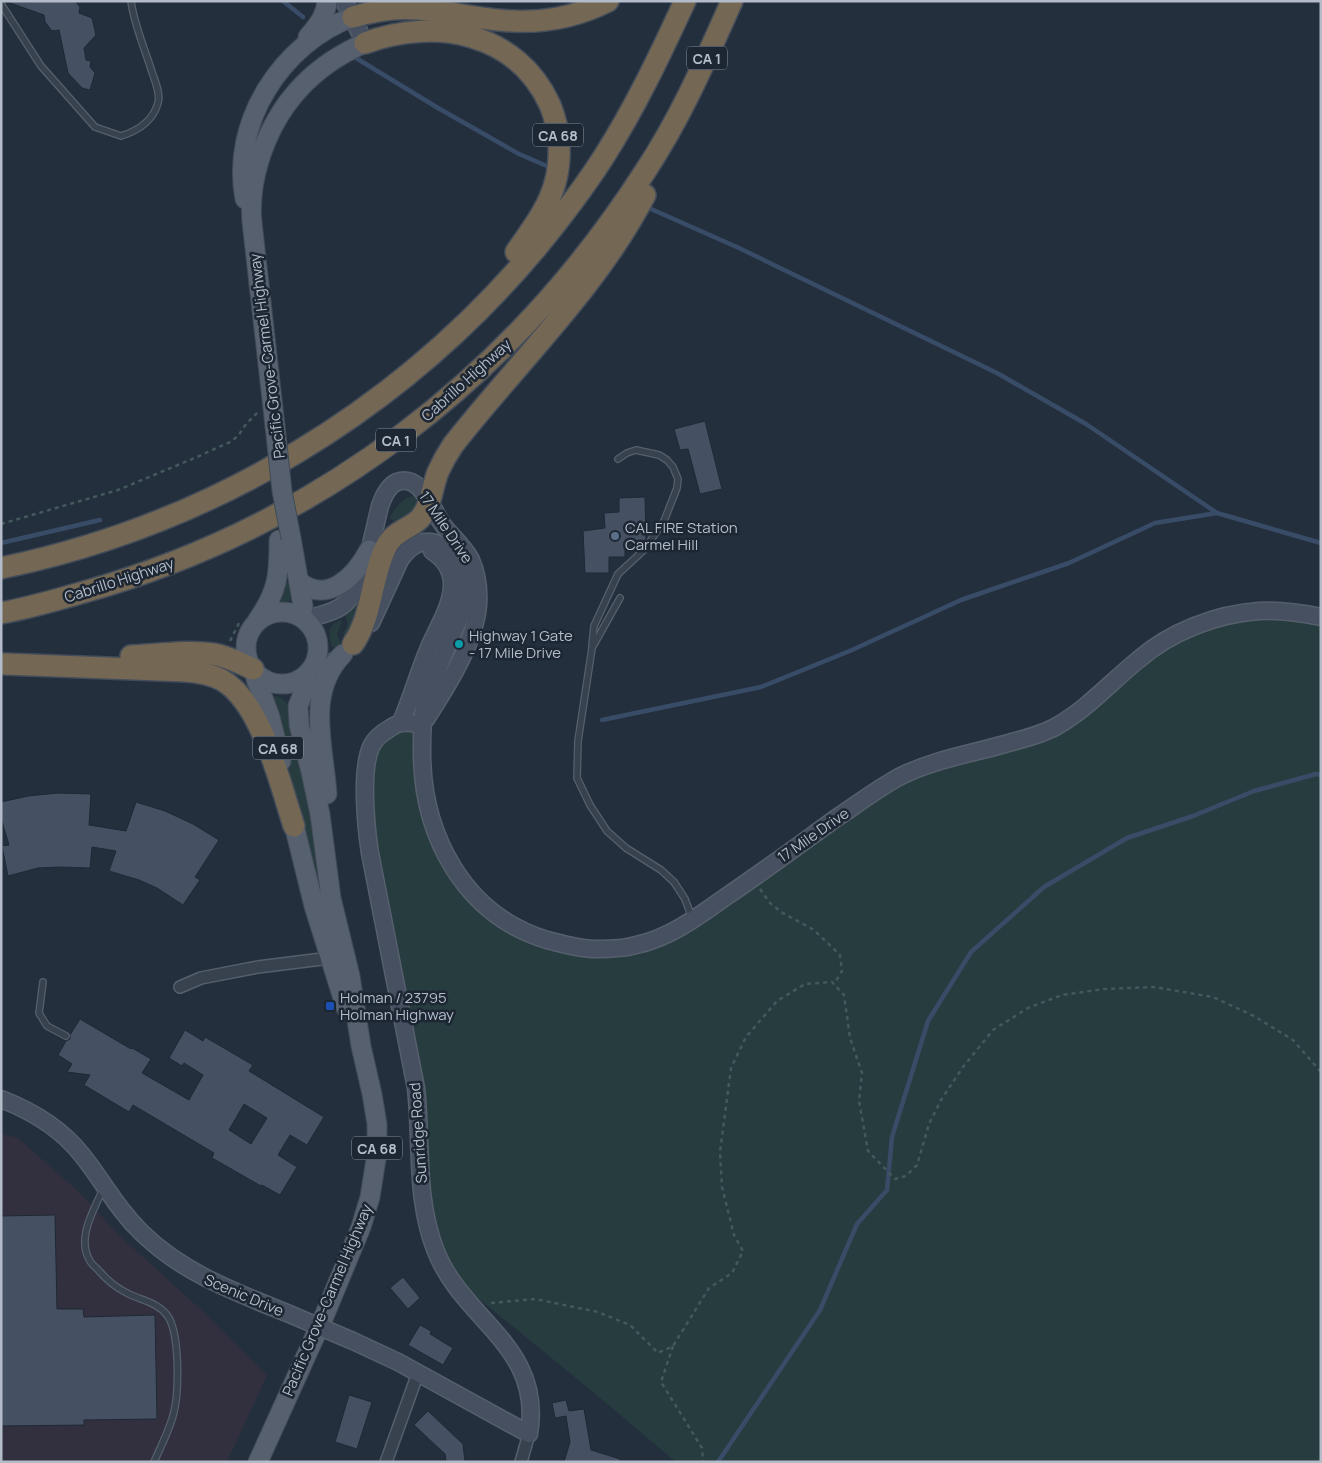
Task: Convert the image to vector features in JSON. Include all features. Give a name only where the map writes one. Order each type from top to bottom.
[{"type":"highway","points":[[348,9],[382,10],[414,8],[503,21],[539,21],[576,14],[608,1]]},
{"type":"highway","name":"CA 1","points":[[1,568],[66,553],[132,532],[244,483],[296,453],[348,419],[396,384],[488,302],[548,233],[585,184],[634,107],[685,1]]},
{"type":"highway","name":"Cabrillo Highway","points":[[1,613],[122,581],[215,545],[270,518],[349,473],[447,400],[515,336],[556,291],[631,194],[679,114],[706,61],[732,1]]},
{"type":"highway","name":"CA 68","points":[[365,43],[393,34],[424,31],[461,34],[486,42],[508,54],[527,70],[543,92],[555,118],[559,164],[556,183],[548,202],[516,252],[443,344]]},
{"type":"highway","points":[[348,649],[363,626],[387,546],[396,534],[421,518],[429,502],[438,472],[452,445],[578,296],[627,226],[656,173],[669,144],[679,114]]},
{"type":"highway","points":[[3,664],[199,653],[222,656],[254,670]]},
{"type":"highway","points":[[3,664],[185,671],[208,674],[223,681],[238,693],[260,728],[272,758],[294,826]]},
{"type":"main road","points":[[293,54],[321,20],[328,1]]},
{"type":"main road","points":[[348,9],[365,43]]},
{"type":"main road","name":"Pacific Grove-Carmel Highway","points":[[252,222],[246,205],[243,184],[243,161],[252,120],[259,104],[278,73],[293,54],[320,33],[336,24],[348,9]]},
{"type":"main road","name":"Pacific Grove-Carmel Highway","points":[[303,618],[303,606],[298,581],[285,539],[282,491],[252,222],[252,195],[259,164],[270,132],[282,110],[298,89],[322,67],[365,43]]},
{"type":"main road","name":"17 Mile Drive","points":[[303,618],[337,609],[349,600],[358,586],[382,501],[387,491],[394,484],[403,481],[413,482],[421,489],[442,524],[460,543],[471,562],[477,583],[478,606],[469,639],[458,663],[444,691],[422,725]]},
{"type":"main road","name":"Pacific Grove-Carmel Highway","points":[[256,624],[271,600],[276,586],[285,539]]},
{"type":"main road","name":"17 Mile Drive","points":[[416,545],[432,542],[443,546],[457,561],[464,580],[465,594],[460,616],[427,694],[422,725],[422,763],[426,796],[439,843],[464,883],[479,901],[497,916],[540,938],[566,945],[593,949],[637,946],[693,920],[860,802],[898,778],[919,768],[1022,740],[1053,728],[1080,711],[1139,658],[1160,643],[1192,627],[1229,616],[1258,611],[1321,617]]},
{"type":"main road","points":[[325,845],[327,799],[319,713],[326,680],[332,668],[371,623],[403,556],[416,545],[426,547],[435,553],[447,566],[451,576],[451,593],[447,606],[427,651],[401,722],[422,725]]},
{"type":"main road","points":[[298,581],[306,587],[314,589],[327,589],[335,586],[354,572],[369,550]]},
{"type":"main road","points":[[256,624],[265,616],[277,612],[290,612],[303,618]]},
{"type":"main road","name":"CA 68","points":[[303,618],[311,625],[317,643],[317,655],[309,672]]},
{"type":"main road","name":"CA 68","points":[[254,670],[248,658],[246,646],[249,634],[256,624]]},
{"type":"main road","points":[[254,670],[268,680],[282,684],[299,680],[309,672],[330,664],[348,649]]},
{"type":"main road","name":"Pacific Grove-Carmel Highway","points":[[254,670],[273,728],[294,826],[314,906],[347,1010],[361,1046]]},
{"type":"main road","name":"Pacific Grove-Carmel Highway","points":[[258,1462],[325,1314],[361,1227],[368,1205],[376,1161],[377,1131],[372,1094],[361,1046],[350,976],[331,898],[325,845],[314,788],[298,720],[298,706],[309,672]]},
{"type":"main road","name":"Sunridge Road","points":[[401,722],[381,734],[370,749],[365,790],[367,836],[416,1088],[421,1190],[426,1221],[440,1262],[468,1302],[510,1350],[522,1370],[531,1407],[529,1434]]},
{"type":"main road","name":"Scenic Drive","points":[[1,1099],[37,1116],[61,1133],[82,1154],[117,1206],[133,1224],[151,1242],[179,1263],[218,1285],[353,1341],[418,1373],[529,1434]]},
{"type":"street","points":[[180,987],[200,978],[258,967],[330,958]]},
{"type":"street","points":[[386,1462],[418,1373]]},
{"type":"street","name":"Sunridge Road","points":[[521,1462],[529,1434]]},
{"type":"lane","points":[[1,4],[41,66],[96,127],[121,136],[139,129],[153,113],[158,102],[158,91],[138,29],[132,1]]},
{"type":"lane","points":[[618,459],[636,450],[659,455],[673,467],[678,478],[677,488],[664,521],[644,550],[618,574],[594,626],[578,742],[577,778],[590,805],[607,831],[626,848],[661,870],[674,882],[685,899],[693,920]]},
{"type":"lane","points":[[592,648],[620,598]]},
{"type":"lane","points":[[43,982],[39,1013],[47,1026],[66,1036]]},
{"type":"lane","points":[[104,1187],[84,1236],[85,1249],[90,1261],[106,1278],[126,1293],[156,1305],[167,1315],[176,1342],[174,1412],[154,1462]]},
{"type":"path","points":[[1,524],[118,490],[188,461],[230,442],[238,436],[246,424],[258,412],[273,406]]},
{"type":"path","points":[[753,878],[770,903],[781,912],[814,930],[840,954],[842,971],[834,984]]},
{"type":"path","points":[[703,1462],[702,1448],[661,1382],[673,1346],[708,1288],[732,1273],[743,1251],[734,1235],[722,1187],[720,1152],[732,1068],[746,1037],[777,1001],[805,984],[832,982],[844,995],[850,1038],[862,1074],[859,1101],[868,1151],[895,1179],[906,1176],[917,1164],[929,1124],[941,1100],[963,1067],[993,1030],[1028,1008],[1062,995],[1104,989],[1154,987],[1212,996],[1254,1016],[1293,1040],[1321,1072]]},
{"type":"path","points":[[468,1302],[476,1304],[535,1299],[598,1312],[630,1325],[658,1353],[673,1346]]},
{"type":"shaded area","points":[[1,1134],[18,1138],[79,1192],[120,1236],[198,1307],[267,1375],[227,1462],[1,1462]]},
{"type":"green space","points":[[413,496],[416,497],[417,506],[412,513],[396,523],[389,518],[402,501]]},
{"type":"green space","points":[[285,582],[289,582],[292,597],[290,601],[283,602],[280,600]]},
{"type":"green space","points":[[355,607],[361,609],[345,639],[343,633],[348,623],[345,616]]},
{"type":"green space","points":[[1229,616],[1321,617],[1321,1462],[676,1462],[446,1272],[419,1155],[367,836],[376,738],[422,725],[439,843],[497,916],[593,949],[662,936],[898,778],[1053,728],[1139,658]]},
{"type":"green space","points":[[340,620],[342,622],[337,634],[341,643],[336,648],[331,646],[330,630]]},
{"type":"green space","points":[[273,696],[284,700],[288,708],[290,730],[314,823],[324,893],[321,900],[291,782],[272,699]]},
{"type":"building","points":[[10,1],[75,1],[80,7],[79,13],[92,18],[96,35],[84,48],[86,60],[91,61],[90,67],[95,73],[90,90],[82,88],[68,73],[59,30],[52,31],[45,22],[44,15],[10,3]]},
{"type":"building","name":"CAL FIRE Station Carmel Hill","points":[[705,421],[722,489],[700,494],[688,449],[680,450],[674,429]]},
{"type":"building","name":"CAL FIRE Station Carmel Hill","points":[[645,497],[645,541],[625,541],[625,557],[609,557],[609,573],[585,573],[583,531],[605,528],[604,513],[619,512],[619,498]]},
{"type":"building","points":[[59,793],[91,794],[89,825],[126,831],[136,802],[165,811],[193,824],[219,840],[195,877],[200,880],[183,905],[157,888],[139,880],[109,871],[116,851],[92,847],[90,868],[38,868],[8,876],[2,846],[9,845],[1,818],[1,802],[28,796]]},
{"type":"building","points":[[80,1019],[151,1059],[142,1073],[189,1100],[203,1075],[184,1063],[182,1066],[169,1058],[185,1030],[203,1041],[205,1037],[253,1065],[249,1071],[324,1117],[307,1145],[290,1135],[278,1155],[297,1167],[280,1195],[212,1158],[214,1153],[133,1105],[129,1112],[84,1085],[90,1075],[67,1072],[72,1064],[58,1055],[66,1041],[70,1039],[70,1035]],"holes":[[[244,1104],[267,1118],[251,1144],[229,1130]]]},
{"type":"building","points":[[55,1215],[57,1309],[83,1309],[84,1317],[155,1315],[157,1419],[84,1420],[84,1425],[1,1426],[1,1216]]},
{"type":"building","points":[[403,1277],[420,1298],[408,1309],[390,1288]]},
{"type":"building","points":[[420,1325],[431,1331],[430,1334],[453,1348],[443,1365],[408,1345]]},
{"type":"building","points":[[349,1395],[372,1402],[357,1449],[335,1442]]},
{"type":"building","points":[[566,1400],[569,1411],[584,1409],[591,1450],[620,1459],[619,1462],[564,1462],[570,1442],[566,1416],[555,1418],[552,1403]]},
{"type":"building","points":[[428,1411],[463,1444],[465,1462],[446,1462],[445,1454],[414,1425]]},
{"type":"waterway","points":[[283,1],[303,17]]},
{"type":"waterway","points":[[356,58],[519,154],[547,166]]},
{"type":"waterway","points":[[651,209],[739,248],[997,373],[1086,424],[1217,513],[1321,543]]},
{"type":"waterway","points":[[602,720],[761,687],[852,650],[961,600],[1069,563],[1155,523],[1217,513]]},
{"type":"waterway","points":[[1,543],[100,520]]},
{"type":"waterway","points":[[718,1462],[820,1310],[857,1224],[887,1190],[892,1137],[928,1021],[971,952],[1044,887],[1127,838],[1193,816],[1254,791],[1316,774],[1321,775]]},
{"type":"place","name":"CAL FIRE Station Carmel Hill","points":[[615,536]]},
{"type":"place","name":"Highway 1 Gate - 17 Mile Drive","points":[[459,644]]},
{"type":"place","name":"Holman / 23795 Holman Highway","points":[[330,1006]]}]
